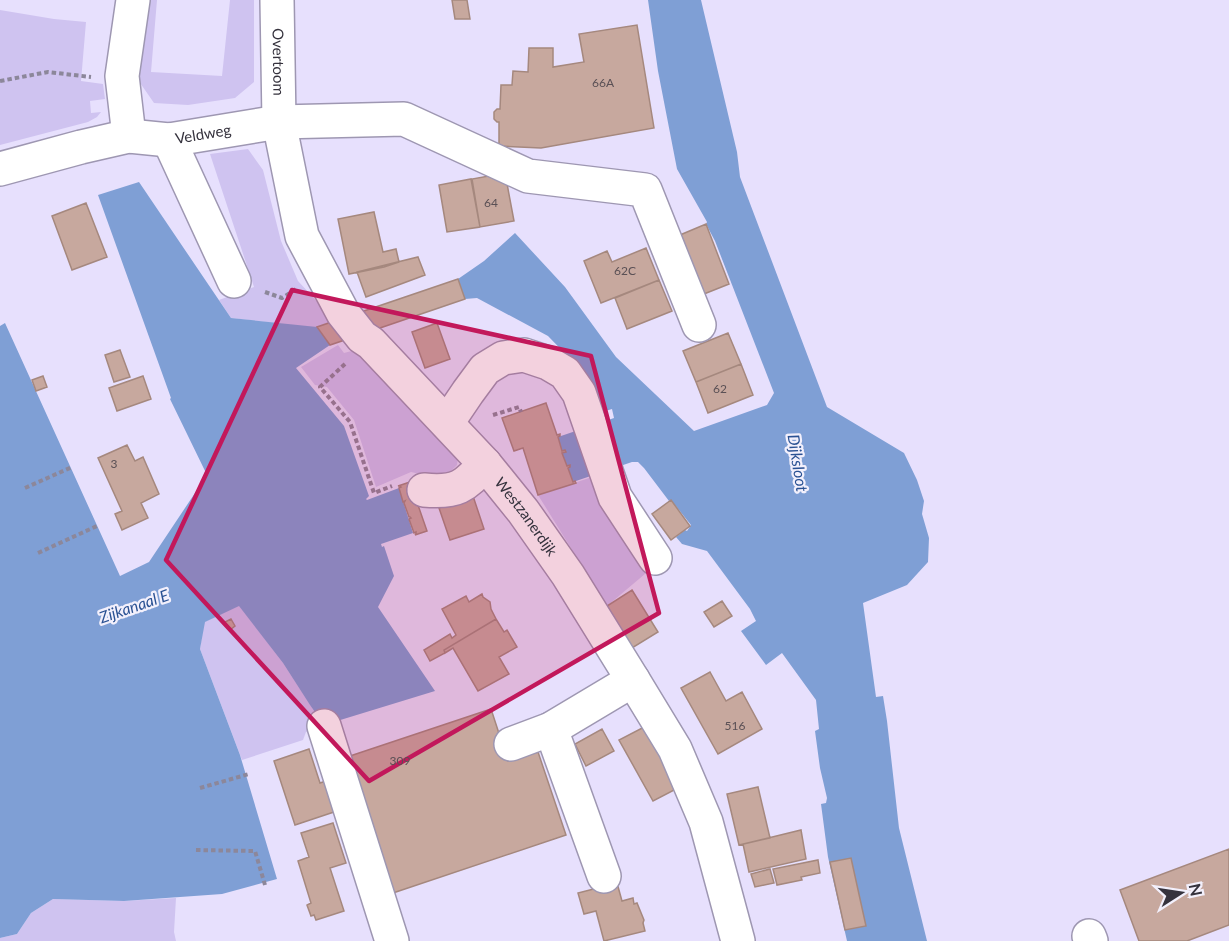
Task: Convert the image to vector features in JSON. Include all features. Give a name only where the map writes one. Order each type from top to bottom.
[{"type":"street","points":[[129,136],[122,76],[133,0]]},
{"type":"street","name":"Overtoom","points":[[277,0],[279,122]]},
{"type":"street","name":"Veldweg","points":[[0,169],[129,136],[170,140],[279,122],[404,119],[528,176],[645,190],[699,325]]},
{"type":"street","name":"Westzanerdijk","points":[[279,122],[302,236],[353,325],[485,464],[523,511],[568,575],[675,748],[706,822],[738,941]]},
{"type":"street","points":[[170,140],[234,281]]},
{"type":"street","points":[[447,423],[485,369],[503,358],[524,355],[548,363],[565,373],[579,393],[615,497],[654,558]]},
{"type":"street","points":[[424,490],[448,491],[459,487],[469,481],[485,464]]},
{"type":"street","points":[[511,744],[552,729],[633,680]]},
{"type":"street","points":[[324,726],[392,941]]},
{"type":"street","points":[[552,729],[604,876]]},
{"type":"path","points":[[0,81],[48,72],[102,78],[122,76]]},
{"type":"path","points":[[234,281],[282,298],[321,272]]},
{"type":"path","points":[[339,369],[320,387],[350,422],[374,493],[410,478],[424,490]]},
{"type":"path","points":[[25,488],[72,467]]},
{"type":"path","points":[[38,553],[99,525]]},
{"type":"path","points":[[200,788],[249,774]]},
{"type":"path","points":[[196,850],[255,851],[265,885]]},
{"type":"highlighted area","points":[[292,290],[591,356],[659,613],[369,781],[166,560]]},
{"type":"shaded area","points":[[146,0],[157,0],[151,72],[222,76],[230,0],[254,0],[254,82],[235,98],[188,105],[154,103],[136,77]]},
{"type":"shaded area","points":[[0,10],[86,22],[81,81],[103,84],[105,99],[90,101],[91,113],[101,112],[97,117],[88,122],[0,145]]},
{"type":"shaded area","points":[[248,149],[263,170],[281,241],[298,281],[335,321],[318,328],[231,318],[219,300],[254,287],[210,154]]},
{"type":"shaded area","points":[[338,345],[344,353],[359,349],[459,450],[457,465],[446,476],[434,477],[411,472],[376,487],[354,420],[327,387],[315,385],[301,367]]},
{"type":"shaded area","points":[[598,475],[652,568],[607,606],[538,495]]},
{"type":"shaded area","points":[[239,605],[283,663],[324,726],[306,732],[303,740],[242,760],[200,649],[204,622]]},
{"type":"shaded area","points":[[176,898],[174,932],[176,941],[0,941],[0,938],[17,934],[31,913],[53,899],[124,901]]},
{"type":"water","name":"Dijksloot","points":[[648,0],[701,0],[737,152],[740,177],[827,407],[904,453],[924,501],[922,514],[929,538],[928,562],[907,585],[863,603],[876,697],[883,696],[887,721],[899,828],[927,941],[847,941],[828,857],[821,804],[826,803],[827,798],[815,731],[819,729],[816,700],[782,653],[766,665],[741,631],[756,621],[750,609],[707,551],[682,544],[676,537],[685,530],[687,531],[691,525],[638,462],[573,482],[568,468],[570,466],[567,466],[562,453],[565,451],[562,451],[558,437],[614,418],[612,409],[599,413],[584,373],[548,336],[477,298],[465,299],[458,279],[484,261],[515,233],[565,287],[616,357],[694,431],[767,405],[774,393],[707,222],[677,169],[658,71]]},
{"type":"water","name":"Zijkanaal E","points":[[139,182],[231,318],[317,327],[330,345],[296,368],[344,426],[369,496],[366,499],[399,488],[413,533],[381,544],[382,547],[384,546],[394,576],[378,607],[435,691],[324,725],[283,663],[239,606],[205,622],[200,649],[240,755],[277,879],[222,894],[124,901],[53,899],[31,913],[17,934],[0,938],[0,326],[5,323],[120,576],[149,562],[207,475],[170,399],[98,195]]},
{"type":"building","points":[[452,0],[467,0],[470,19],[455,19]]},
{"type":"building","points":[[637,25],[654,128],[541,148],[499,146],[499,122],[494,119],[494,112],[500,109],[501,85],[512,85],[513,71],[528,72],[529,48],[553,48],[553,67],[584,62],[579,34]]},
{"type":"building","points":[[505,173],[514,221],[480,227],[472,179]]},
{"type":"building","points":[[471,179],[480,227],[447,232],[439,185]]},
{"type":"building","points":[[86,203],[107,257],[72,270],[52,216]]},
{"type":"building","points":[[374,212],[383,252],[396,249],[399,262],[349,274],[338,219]]},
{"type":"building","points":[[706,224],[729,284],[704,294],[680,235]]},
{"type":"building","points":[[646,248],[659,280],[601,303],[584,261],[607,251],[612,262]]},
{"type":"building","points":[[418,257],[425,275],[366,297],[357,272]]},
{"type":"building","points":[[458,279],[465,299],[330,345],[317,327]]},
{"type":"building","points":[[659,280],[672,311],[627,329],[615,298]]},
{"type":"building","points":[[437,323],[450,359],[425,368],[412,332]]},
{"type":"building","points":[[728,333],[741,364],[696,382],[683,351]]},
{"type":"building","points":[[120,350],[130,377],[114,382],[105,355]]},
{"type":"building","points":[[741,364],[753,395],[708,413],[696,382]]},
{"type":"building","points":[[43,376],[47,387],[36,391],[32,380]]},
{"type":"building","points":[[143,376],[151,399],[117,411],[109,388]]},
{"type":"building","points":[[546,403],[557,435],[560,434],[558,437],[562,451],[566,452],[562,453],[567,466],[570,465],[568,468],[573,482],[576,483],[538,495],[523,448],[514,451],[502,418]]},
{"type":"building","points":[[127,445],[135,461],[143,457],[159,494],[141,503],[148,518],[122,530],[115,514],[122,511],[98,458]]},
{"type":"building","points":[[410,482],[427,531],[415,535],[416,532],[414,533],[409,519],[411,518],[405,501],[403,502],[399,488],[401,487],[398,486]]},
{"type":"building","points":[[473,496],[484,529],[450,540],[439,508]]},
{"type":"building","points":[[671,500],[690,526],[671,540],[652,514]]},
{"type":"building","points":[[632,590],[658,632],[632,648],[607,606]]},
{"type":"building","points":[[482,594],[490,602],[496,619],[430,661],[424,650],[450,634],[452,638],[456,635],[442,609],[466,596],[469,602]]},
{"type":"building","points":[[722,601],[732,616],[714,627],[704,612]]},
{"type":"building","points":[[231,619],[235,626],[230,630],[225,622]]},
{"type":"building","points":[[496,619],[504,632],[507,630],[517,647],[499,657],[509,674],[478,691],[453,648],[445,653],[444,650]]},
{"type":"building","points":[[710,672],[726,701],[742,692],[762,729],[718,754],[681,688]]},
{"type":"building","points":[[491,709],[508,761],[538,752],[566,835],[387,895],[341,759]]},
{"type":"building","points":[[646,726],[680,787],[653,801],[619,740]]},
{"type":"building","points":[[602,729],[614,751],[586,766],[575,744]]},
{"type":"building","points":[[309,749],[320,783],[332,779],[343,809],[295,825],[274,761]]},
{"type":"building","points":[[758,787],[770,838],[739,845],[727,794]]},
{"type":"building","points":[[333,823],[346,863],[330,868],[344,911],[316,920],[314,915],[311,916],[307,905],[311,903],[298,861],[309,857],[301,833]]},
{"type":"building","points":[[801,830],[806,859],[749,872],[743,844]]},
{"type":"building","points":[[1229,849],[1229,925],[1187,941],[1139,941],[1120,890]]},
{"type":"building","points":[[851,858],[866,926],[845,930],[830,862]]},
{"type":"building","points":[[818,860],[820,873],[801,877],[802,880],[777,885],[773,869]]},
{"type":"building","points":[[770,869],[774,883],[755,887],[751,874]]},
{"type":"building","points":[[617,883],[622,901],[633,898],[634,904],[637,903],[644,920],[645,931],[604,941],[596,911],[584,914],[578,893]]}]
